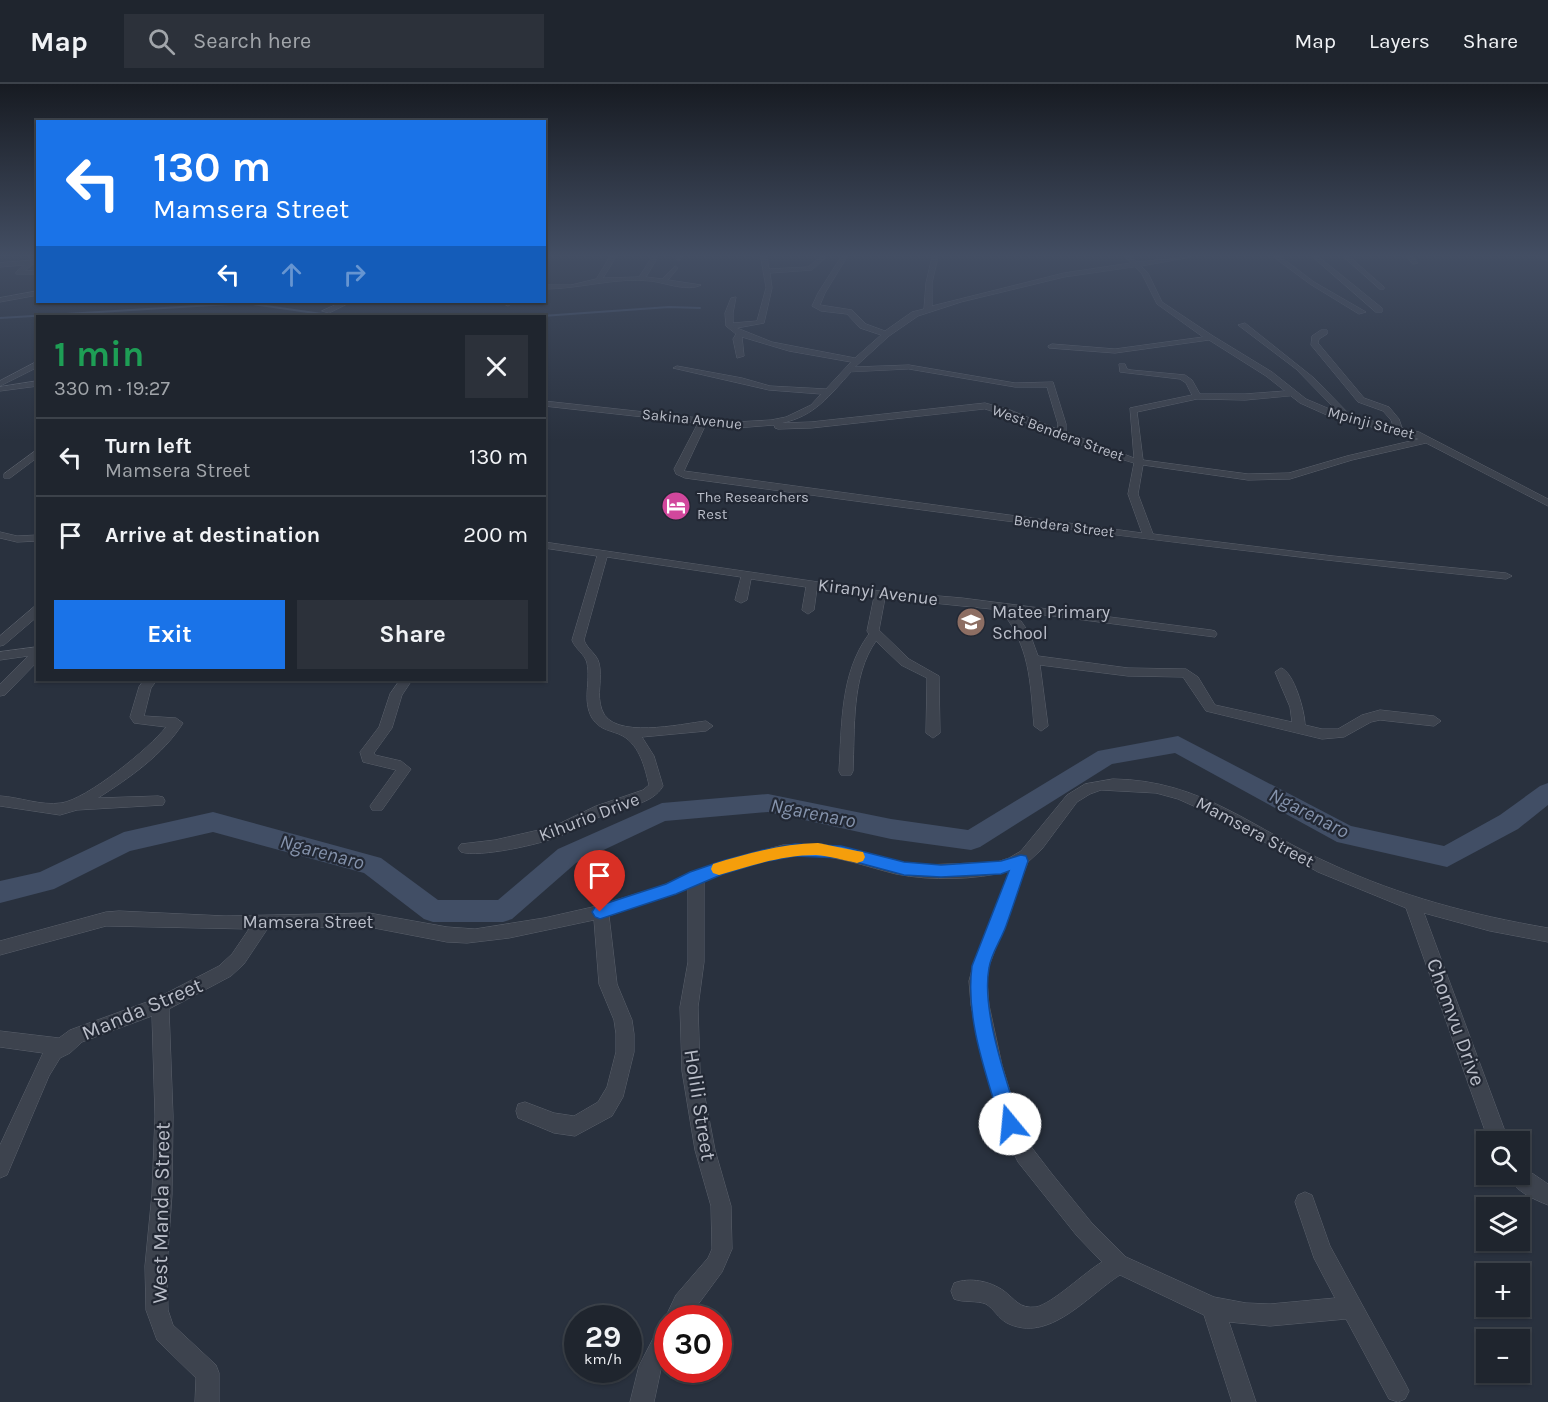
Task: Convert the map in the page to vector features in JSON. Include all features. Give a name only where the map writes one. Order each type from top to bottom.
[{"type":"street","points":[[729,319],[730,326],[739,334],[789,348],[857,361]]},
{"type":"street","points":[[730,326],[760,323],[761,319]]},
{"type":"street","points":[[856,319],[863,326],[886,334]]},
{"type":"street","name":"Sakina Avenue","points":[[546,403],[703,422],[755,425],[789,419],[814,407],[847,370],[886,334],[908,319]]},
{"type":"street","name":"Mpinji Street","points":[[1182,319],[1269,374],[1291,393],[1326,412],[1398,428],[1428,440],[1548,503]]},
{"type":"street","points":[[1242,325],[1288,358],[1327,391],[1348,418]]},
{"type":"street","points":[[1323,332],[1315,338],[1314,343],[1361,400],[1386,409],[1395,419],[1398,428]]},
{"type":"street","points":[[739,334],[737,339],[740,356]]},
{"type":"street","points":[[1052,346],[1115,351],[1210,338]]},
{"type":"street","points":[[0,384],[36,364]]},
{"type":"street","points":[[1122,366],[1123,370],[1130,372],[1182,377],[1189,382],[1197,396]]},
{"type":"street","points":[[847,370],[909,367],[1015,385],[1050,384],[1062,424],[1061,433]]},
{"type":"street","points":[[677,368],[742,380],[769,388],[827,392]]},
{"type":"street","points":[[0,389],[36,383]]},
{"type":"street","points":[[1149,537],[1133,494],[1140,462],[1133,410],[1197,396],[1245,397],[1291,393]]},
{"type":"street","name":"West Bendera Street","points":[[755,425],[812,425],[973,406],[996,408],[1115,455],[1140,462],[1248,477],[1280,477],[1428,440]]},
{"type":"street","name":"Bendera Street","points":[[703,422],[679,469],[685,475],[1149,537],[1333,559],[1506,576]]},
{"type":"street","points":[[7,476],[36,454]]},
{"type":"street","points":[[0,535],[17,539],[36,538]]},
{"type":"street","name":"Kiranyi Avenue","points":[[546,545],[880,594],[962,601],[1006,609],[1211,634]]},
{"type":"street","points":[[603,553],[578,640],[579,646],[592,658],[594,665],[592,684],[597,714],[607,726],[630,734],[706,726]]},
{"type":"street","points":[[741,600],[747,574]]},
{"type":"street","points":[[808,610],[812,584]]},
{"type":"street","points":[[846,771],[855,674],[862,650],[874,635],[880,594]]},
{"type":"street","points":[[1006,609],[1019,624],[1034,660],[1041,726]]},
{"type":"street","points":[[0,642],[36,612]]},
{"type":"street","points":[[874,635],[893,648],[912,666],[933,676],[933,733]]},
{"type":"street","points":[[0,656],[36,652]]},
{"type":"street","points":[[0,692],[36,654]]},
{"type":"street","points":[[1034,660],[1121,671],[1186,673],[1194,678],[1204,701],[1211,708],[1298,729],[1335,735],[1347,732],[1374,715],[1434,721]]},
{"type":"street","points":[[1281,672],[1298,708],[1300,716],[1298,729]]},
{"type":"street","points":[[77,804],[123,775],[169,733],[176,723],[139,720],[137,717],[145,687],[150,681]]},
{"type":"street","points":[[376,806],[404,769],[401,765],[376,762],[368,758],[367,752],[385,728],[396,694],[405,681]]},
{"type":"street","name":"Kihurio Drive","points":[[466,848],[495,846],[555,832],[601,810],[648,794],[656,786],[652,771],[638,741],[630,734]]},
{"type":"street","name":"Mamsera Street","points":[[0,948],[106,919],[198,923],[311,919],[373,920],[462,936],[530,928],[600,912],[670,890],[696,877],[763,856],[795,850],[841,852],[904,869],[941,871],[1001,867],[1021,861],[1031,854],[1059,815],[1085,790],[1095,786],[1133,785],[1162,789],[1189,797],[1221,811],[1320,867],[1364,886],[1438,911],[1548,936]]},
{"type":"street","points":[[0,801],[59,808],[77,804],[158,801]]},
{"type":"street","points":[[1021,861],[981,966],[978,981],[980,1005],[993,1065],[1010,1124],[1025,1155],[1084,1229],[1119,1264],[1213,1308],[1246,1314],[1270,1315],[1353,1307]]},
{"type":"street","name":"Holili Street","points":[[683,1305],[716,1265],[722,1249],[720,1206],[705,1150],[691,1071],[689,1007],[696,963],[696,877]]},
{"type":"street","name":"Chomvu Drive","points":[[1412,902],[1495,1131]]},
{"type":"street","points":[[525,1111],[554,1123],[575,1126],[605,1109],[616,1090],[625,1052],[625,1034],[623,1020],[608,984],[600,912]]},
{"type":"street","name":"Manda Street","points":[[0,1168],[43,1070],[54,1052],[64,1047],[76,1036],[160,1005],[225,971],[238,959],[264,921]]},
{"type":"street","name":"West Manda Street","points":[[160,1005],[164,1116],[162,1194],[156,1266],[157,1310],[165,1332],[208,1373],[207,1402]]},
{"type":"street","points":[[0,1039],[64,1047]]},
{"type":"street","points":[[1530,1185],[1548,1195]]},
{"type":"street","points":[[1305,1203],[1321,1251],[1397,1391]]},
{"type":"street","points":[[962,1291],[980,1292],[995,1298],[1016,1316],[1028,1318],[1044,1315],[1067,1302],[1090,1282],[1119,1264]]},
{"type":"street","points":[[1213,1308],[1244,1402]]},
{"type":"street","points":[[642,1402],[650,1366],[654,1359]]},
{"type":"waterway","name":"Ngarenaro","points":[[0,892],[45,881],[124,842],[213,822],[372,865],[433,911],[503,911],[567,856],[662,812],[768,803],[891,829],[971,840],[1106,757],[1178,744],[1248,784],[1346,835],[1447,857],[1509,822],[1548,792]]},
{"type":"slow traffic","points":[[719,869],[763,856],[795,850],[818,849],[857,857]]},
{"type":"place","name":"The Researchers Rest","points":[[676,506]]},
{"type":"place","name":"Matee Primary School","points":[[971,622]]},
{"type":"route","points":[[600,912],[670,890],[696,877],[722,868],[763,856],[795,850],[818,849],[841,852],[904,869],[941,871],[1001,867],[1021,861],[981,966],[978,981],[980,1005],[993,1065],[1010,1124]]}]
